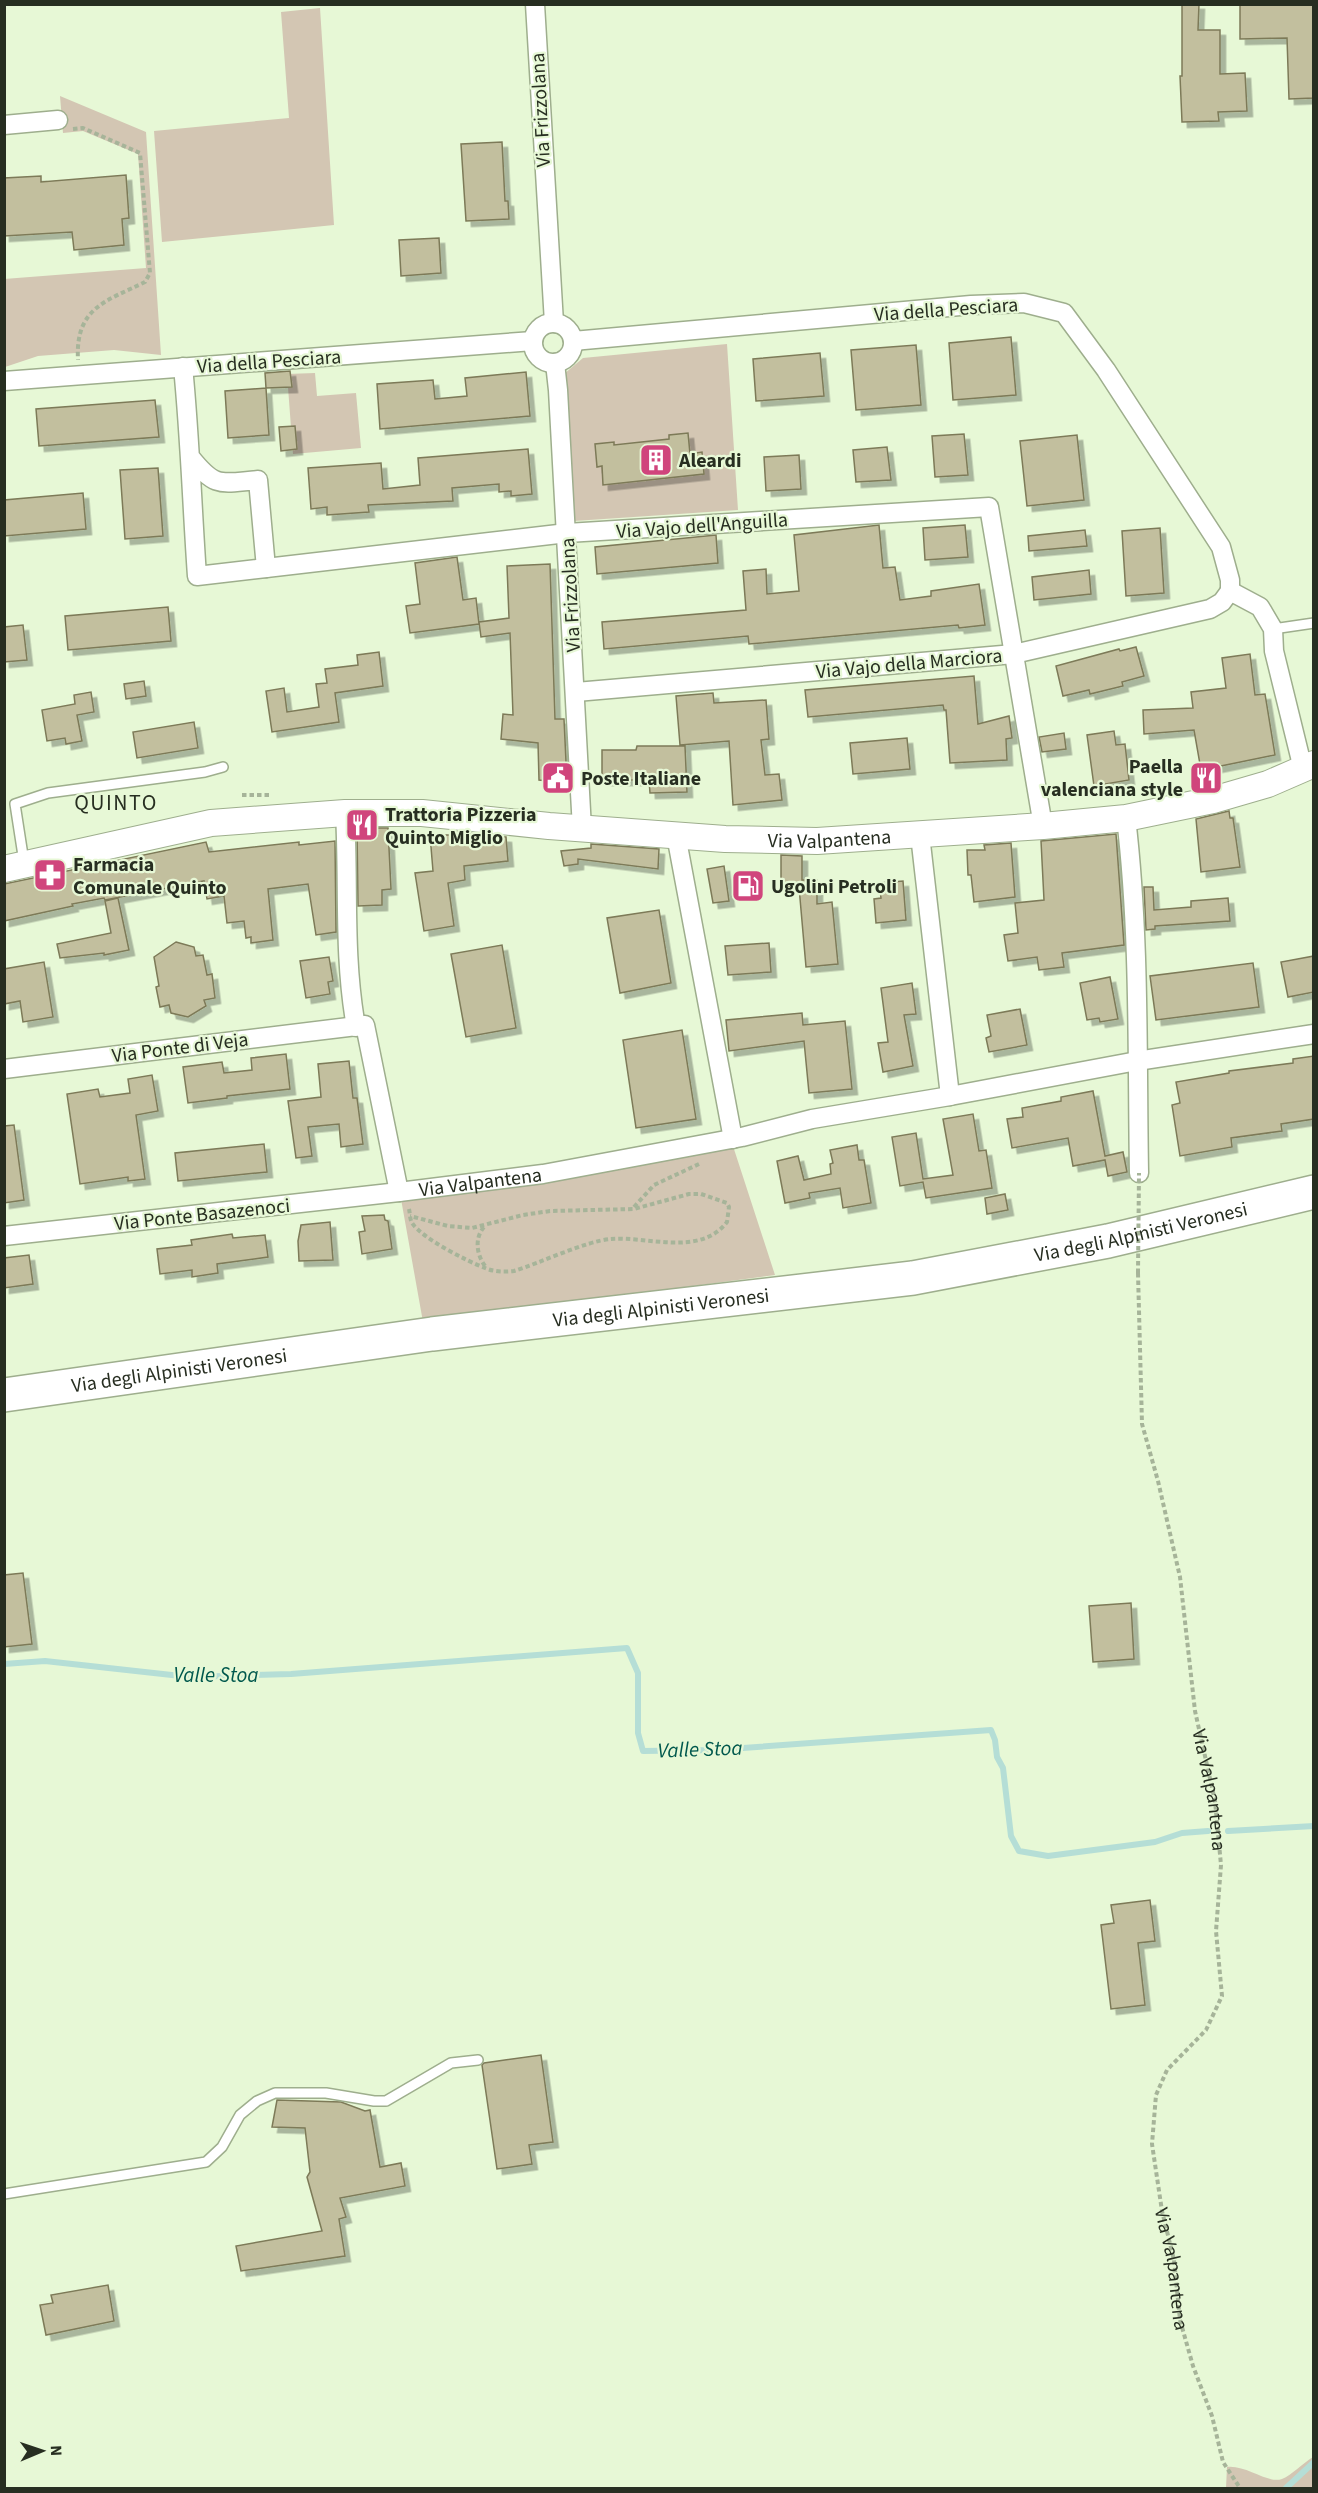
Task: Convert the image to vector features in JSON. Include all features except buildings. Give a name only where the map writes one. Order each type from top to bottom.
[{"type":"highway","name":"Via degli Alpinisti Veronesi","points":[[4,1395],[432,1334],[913,1278],[1108,1241],[1314,1192]]},
{"type":"street","name":"Via Frizzolana","points":[[534,4],[554,322]]},
{"type":"street","points":[[4,125],[58,120]]},
{"type":"street","name":"Via della Pesciara","points":[[573,341],[971,305],[1024,303],[1064,313],[1106,370],[1221,548],[1230,580],[1230,591]]},
{"type":"street","points":[[554,322],[565,326],[573,341],[566,358],[555,363],[539,357],[535,352],[533,341],[543,325],[554,322]]},
{"type":"street","name":"Via della Pesciara","points":[[4,381],[533,341]]},
{"type":"street","name":"Via Frizzolana","points":[[555,363],[567,533],[582,829]]},
{"type":"street","name":"Via Vajo dell'Anguilla","points":[[183,367],[191,458],[197,576],[567,533],[989,507],[1014,654]]},
{"type":"street","points":[[191,458],[207,477],[223,483]]},
{"type":"street","points":[[192,508],[209,487],[223,483],[258,480],[266,568]]},
{"type":"street","points":[[1230,591],[1260,607],[1273,629]]},
{"type":"street","name":"Via Vajo della Marciora","points":[[576,692],[1014,654],[1210,609],[1222,602],[1230,591]]},
{"type":"street","name":"Via Valpantena","points":[[14,867],[211,823],[345,813],[422,813],[582,829],[816,841],[1043,826],[1125,818],[1213,801],[1268,784],[1308,767],[1274,651],[1273,629]]},
{"type":"street","points":[[1014,654],[1043,826]]},
{"type":"street","name":"Via Valpantena","points":[[345,813],[346,947],[349,986],[356,1027],[365,1025],[402,1191],[543,1174],[734,1139],[812,1119],[1137,1061],[1314,1034]]},
{"type":"street","points":[[1125,818],[1131,861],[1135,938],[1138,1173]]},
{"type":"street","points":[[676,835],[734,1139]]},
{"type":"street","name":"Via Valpantena","points":[[920,835],[950,1095]]},
{"type":"street","name":"Via Ponte di Veja","points":[[4,1070],[356,1027]]},
{"type":"street","name":"Via Ponte Basazenoci","points":[[4,1236],[402,1191]]},
{"type":"lane","points":[[1273,629],[1314,623]]},
{"type":"lane","name":"Via Valpantena","points":[[14,867],[15,804],[48,794],[206,772],[223,767]]},
{"type":"lane","points":[[4,2194],[206,2162],[222,2147],[240,2115],[257,2101],[275,2093],[326,2093],[374,2101],[386,2100],[451,2063],[478,2060]]},
{"type":"path","points":[[58,120],[59,130],[82,128],[140,153],[150,273],[146,282],[101,303],[85,322],[77,344],[79,375]]},
{"type":"path","points":[[634,1209],[654,1185],[701,1163],[706,1157],[709,1143]]},
{"type":"path","name":"Via Valpantena","points":[[1138,1173],[1142,1424],[1180,1576],[1195,1711],[1215,1801],[1221,1865],[1216,1931],[1222,1996],[1206,2030],[1167,2070],[1156,2095],[1152,2144],[1162,2211],[1174,2260],[1180,2320],[1193,2366],[1212,2416],[1223,2462],[1240,2488]]},
{"type":"path","points":[[402,1191],[411,1222],[437,1244],[487,1269],[514,1271],[602,1240],[689,1241],[710,1236],[722,1228],[729,1215],[727,1203],[700,1194],[689,1194],[634,1209],[550,1211],[523,1215],[472,1228],[448,1226],[410,1216]]},
{"type":"path","points":[[486,1224],[481,1229],[477,1240],[478,1254],[487,1269]]},
{"type":"shaded area","points":[[320,8],[334,225],[162,242],[154,131],[289,118],[281,12]]},
{"type":"shaded area","points":[[60,96],[146,132],[161,355],[114,350],[38,356],[5,367],[4,279],[146,268],[138,154],[83,131],[63,133]]},
{"type":"shaded area","points":[[727,344],[738,510],[574,521],[564,374],[583,358]]},
{"type":"shaded area","points":[[315,373],[317,396],[356,393],[361,448],[293,454],[287,374]]},
{"type":"shaded area","points":[[732,1143],[775,1275],[423,1322],[401,1199]]},
{"type":"shaded area","points":[[1313,2457],[1313,2488],[1226,2488],[1227,2467],[1242,2469],[1276,2480],[1286,2477]]},
{"type":"waterway","name":"Valle Stoa","points":[[4,1664],[45,1661],[190,1677],[291,1674],[627,1648],[638,1673],[638,1733],[643,1751],[715,1750],[991,1730],[997,1757],[1003,1768],[1011,1836],[1019,1851],[1048,1856],[1155,1842],[1182,1833],[1208,1831]]},
{"type":"waterway","name":"Valle Stoa","points":[[1228,1831],[1314,1826]]},
{"type":"waterway","points":[[1286,2488],[1314,2462]]},
{"type":"place","name":"Aleardi","points":[[656,460]]},
{"type":"place","name":"Poste Italiane","points":[[558,778]]},
{"type":"place","name":"Paella valenciana style","points":[[1206,778]]},
{"type":"place","name":"Trattoria Pizzeria Quinto Miglio","points":[[362,825]]},
{"type":"place","name":"Farmacia Comunale Quinto","points":[[50,875]]},
{"type":"place","name":"Ugolini Petroli","points":[[748,886]]},
{"type":"district","name":"QUINTO","points":[[116,802]]}]
